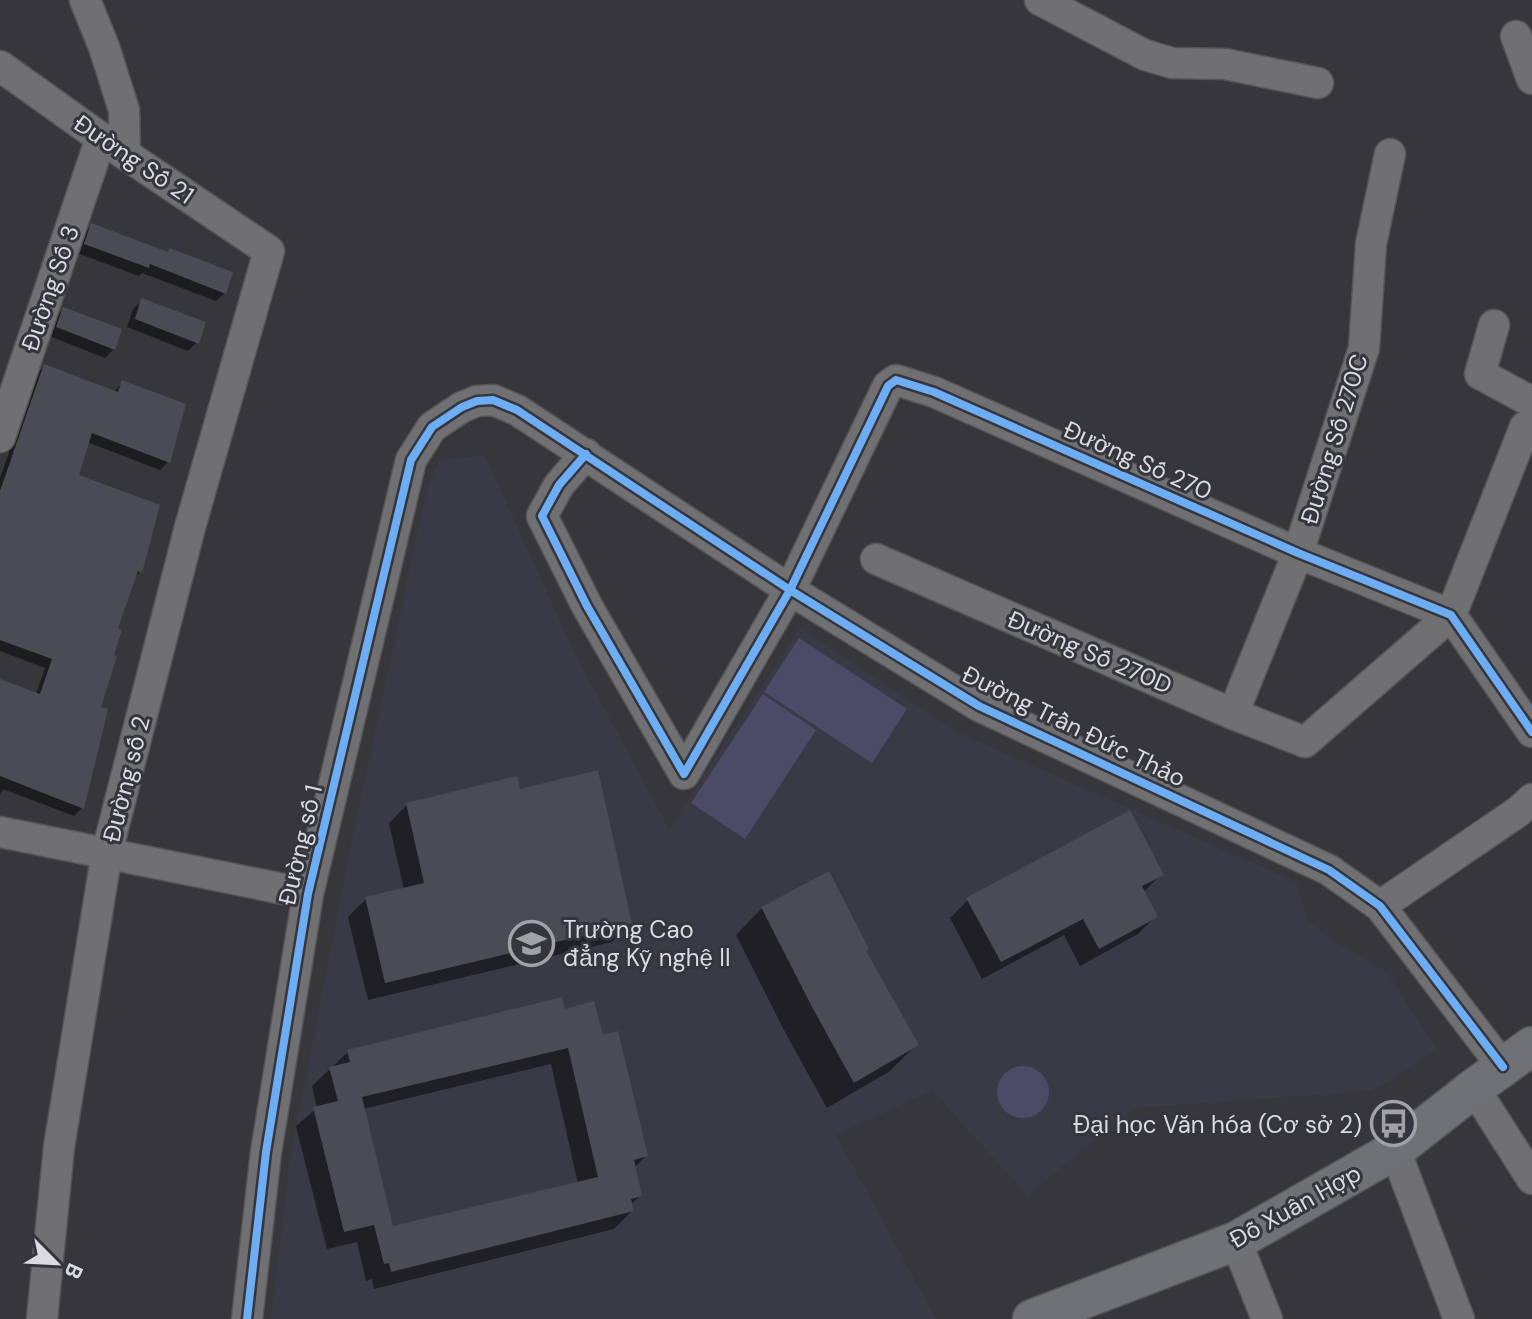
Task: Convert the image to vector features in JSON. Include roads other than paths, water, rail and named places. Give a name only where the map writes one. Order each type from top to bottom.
[{"type":"main road","name":"Đỗ Xuân Hợp","points":[[1032,1319],[1236,1241],[1395,1150],[1503,1067]]},
{"type":"street","points":[[85,0],[124,110],[113,145]]},
{"type":"street","points":[[1045,1],[1145,55],[1172,63],[1225,64],[1318,83]]},
{"type":"street","points":[[1516,36],[1532,79]]},
{"type":"street","name":"Đường Số 21","points":[[0,66],[269,251]]},
{"type":"street","name":"Đường Số 3","points":[[0,437],[113,145]]},
{"type":"street","name":"Đường Số 270C","points":[[1233,714],[1298,553],[1364,348],[1371,244],[1390,154]]},
{"type":"street","name":"Đường số 2","points":[[42,1319],[59,1147],[107,852],[190,527],[269,251]]},
{"type":"street","points":[[1494,325],[1480,374],[1528,415],[1451,615],[1532,732]]},
{"type":"street","name":"Đường Số 270","points":[[790,590],[888,386],[896,380],[934,392],[1298,553],[1451,615]]},
{"type":"street","name":"Đường Trần Đức Thảo","points":[[462,407],[477,401],[493,400],[517,410],[790,590],[979,706],[1329,870],[1380,906],[1503,1067],[1532,1179]]},
{"type":"street","name":"Đường số 1","points":[[247,1319],[266,1152],[308,894],[411,460],[432,427],[462,407]]},
{"type":"street","points":[[586,454],[559,485],[542,516],[587,606],[684,774],[790,590]]},
{"type":"street","name":"Đường Số 270D","points":[[876,559],[1233,714],[1305,742],[1451,615]]},
{"type":"street","points":[[1380,906],[1532,799]]},
{"type":"street","points":[[0,832],[308,894]]},
{"type":"street","points":[[1395,1150],[1459,1319]]},
{"type":"street","points":[[1236,1241],[1267,1319]]},
{"type":"place","name":"Trường Cao đẳng Kỹ nghệ II","points":[[532,943]]},
{"type":"place","name":"Đại học Văn hóa (Cơ sở 2)","points":[[1393,1124]]}]
